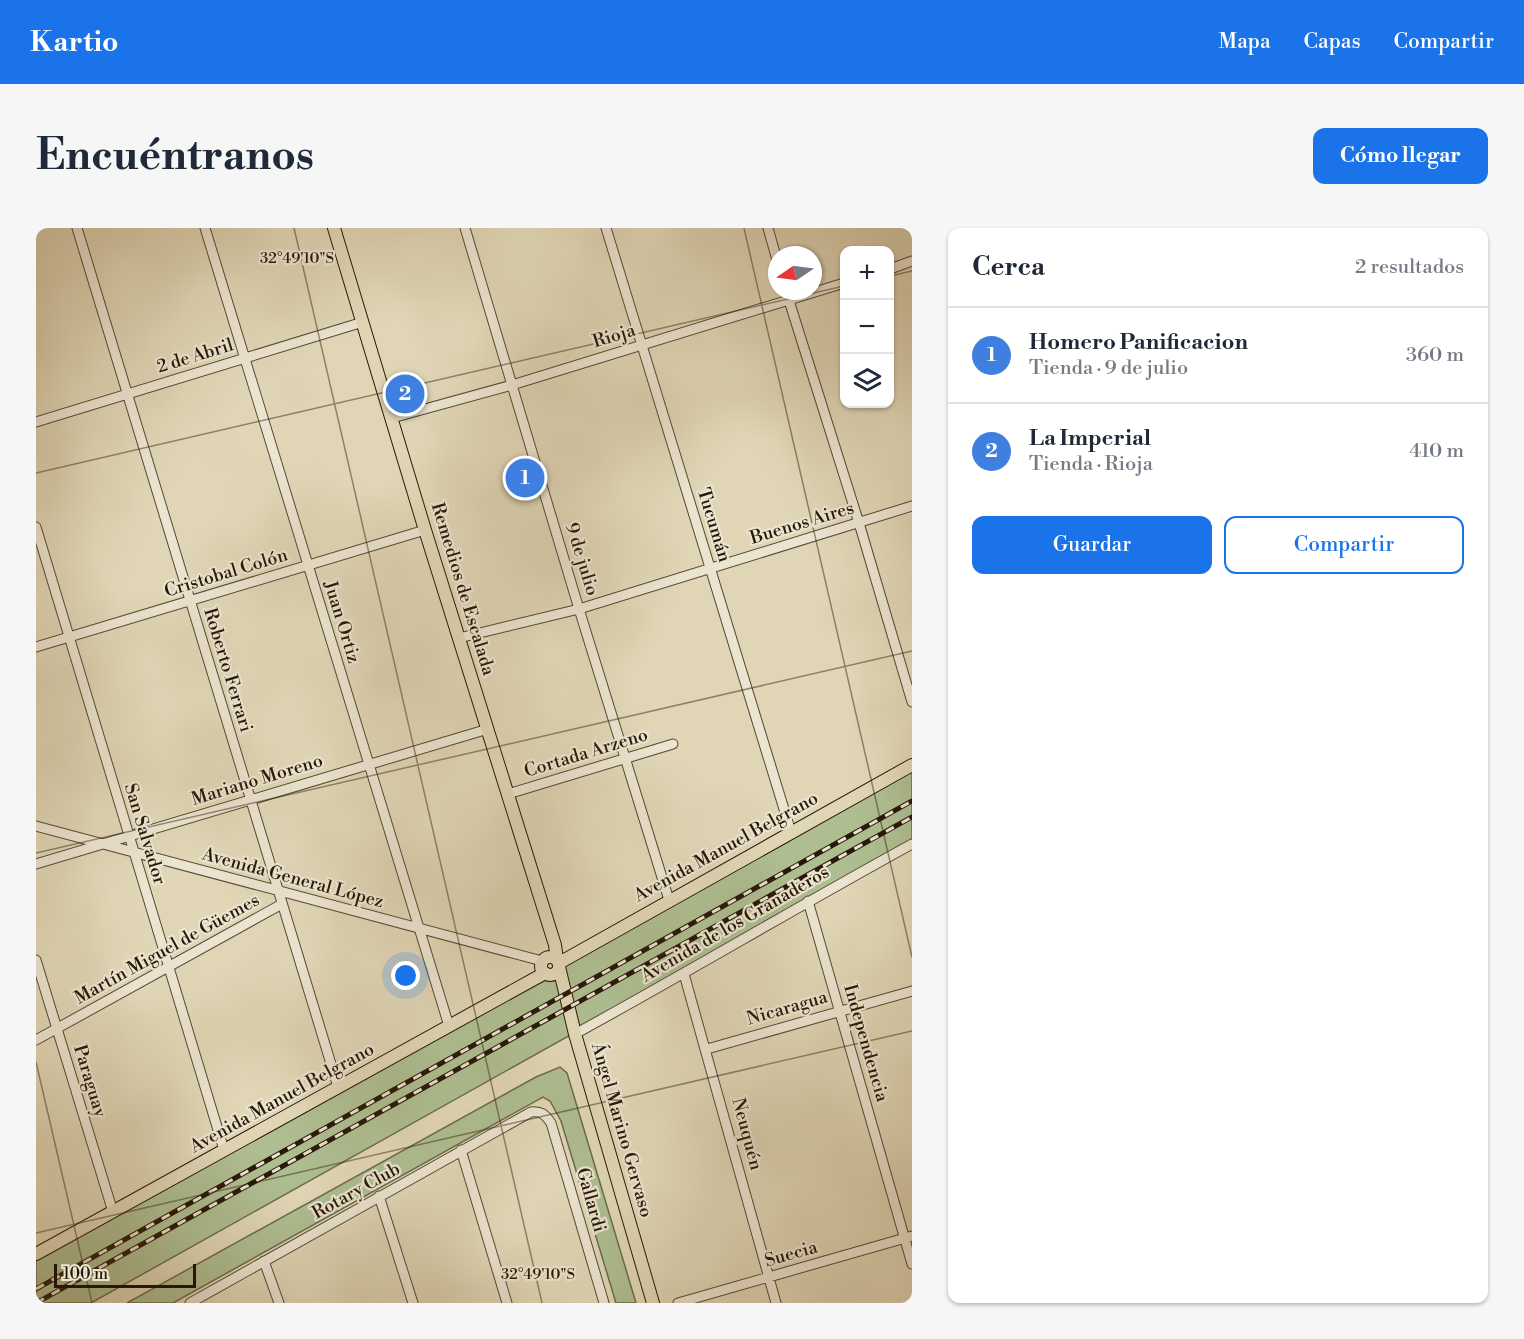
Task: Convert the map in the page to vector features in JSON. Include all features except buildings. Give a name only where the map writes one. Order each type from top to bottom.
[{"type":"main road","name":"Remedios de Escalada","points":[[334,228],[425,530],[555,945],[558,963]]},
{"type":"main road","name":"Avenida Manuel Belgrano","points":[[36,1254],[449,1026],[544,967],[554,974],[558,963],[912,765]]},
{"type":"main road","name":"Ángel Marino Gervaso","points":[[558,963],[575,1034],[653,1303]]},
{"type":"street","name":"Roberto Ferrari","points":[[76,228],[338,1087]]},
{"type":"street","name":"Juan Ortiz","points":[[205,228],[449,1026]]},
{"type":"street","name":"9 de julio","points":[[465,228],[669,900]]},
{"type":"street","name":"Tucumán","points":[[606,228],[791,832]]},
{"type":"street","points":[[768,228],[773,246]]},
{"type":"street","points":[[894,268],[912,261]]},
{"type":"street","name":"Rioja","points":[[392,418],[840,284]]},
{"type":"street","points":[[789,301],[859,523],[912,702]]},
{"type":"street","name":"2 de Abril","points":[[36,422],[363,322]]},
{"type":"street","name":"Buenos Aires","points":[[459,638],[579,609],[912,506]]},
{"type":"street","name":"San Salvador","points":[[36,527],[224,1150]]},
{"type":"street","name":"Cristobal Colón","points":[[36,647],[425,530]]},
{"type":"street","name":"Mariano Moreno","points":[[36,864],[488,729]]},
{"type":"street","name":"Cortada Arzeno","points":[[508,794],[673,744]]},
{"type":"street","name":"Avenida General López","points":[[36,826],[419,929],[544,967]]},
{"type":"street","name":"Avenida de los Granaderos","points":[[575,1034],[912,844]]},
{"type":"street","name":"Independencia","points":[[808,901],[908,1237],[912,1264]]},
{"type":"street","name":"Martín Miguel de Güemes","points":[[36,1040],[282,904]]},
{"type":"street","name":"Paraguay","points":[[36,960],[113,1212]]},
{"type":"street","name":"Neuquén","points":[[684,974],[707,1049],[776,1303]]},
{"type":"street","name":"Nicaragua","points":[[707,1049],[912,991]]},
{"type":"street","name":"Rotary Club","points":[[190,1303],[461,1150],[531,1112],[539,1112]]},
{"type":"street","name":"Gallardi","points":[[539,1112],[546,1115],[551,1123],[604,1303]]},
{"type":"street","points":[[461,1150],[507,1303]]},
{"type":"street","points":[[379,1196],[412,1303]]},
{"type":"street","name":"Suecia","points":[[678,1303],[908,1237]]},
{"type":"street","points":[[264,1261],[279,1303]]},
{"type":"green space","points":[[912,765],[912,844],[91,1303],[36,1303],[36,1254],[545,973]]},
{"type":"green space","points":[[560,1067],[567,1073],[636,1303],[616,1303],[561,1121],[550,1101],[543,1097],[173,1303],[127,1303],[536,1077]]},
{"type":"railway","points":[[36,1289],[912,801]]},
{"type":"railway","points":[[36,1303],[912,817]]},
{"type":"place","name":"La Imperial","points":[[405,394]]},
{"type":"place","name":"Homero Panificacion","points":[[525,478]]}]
